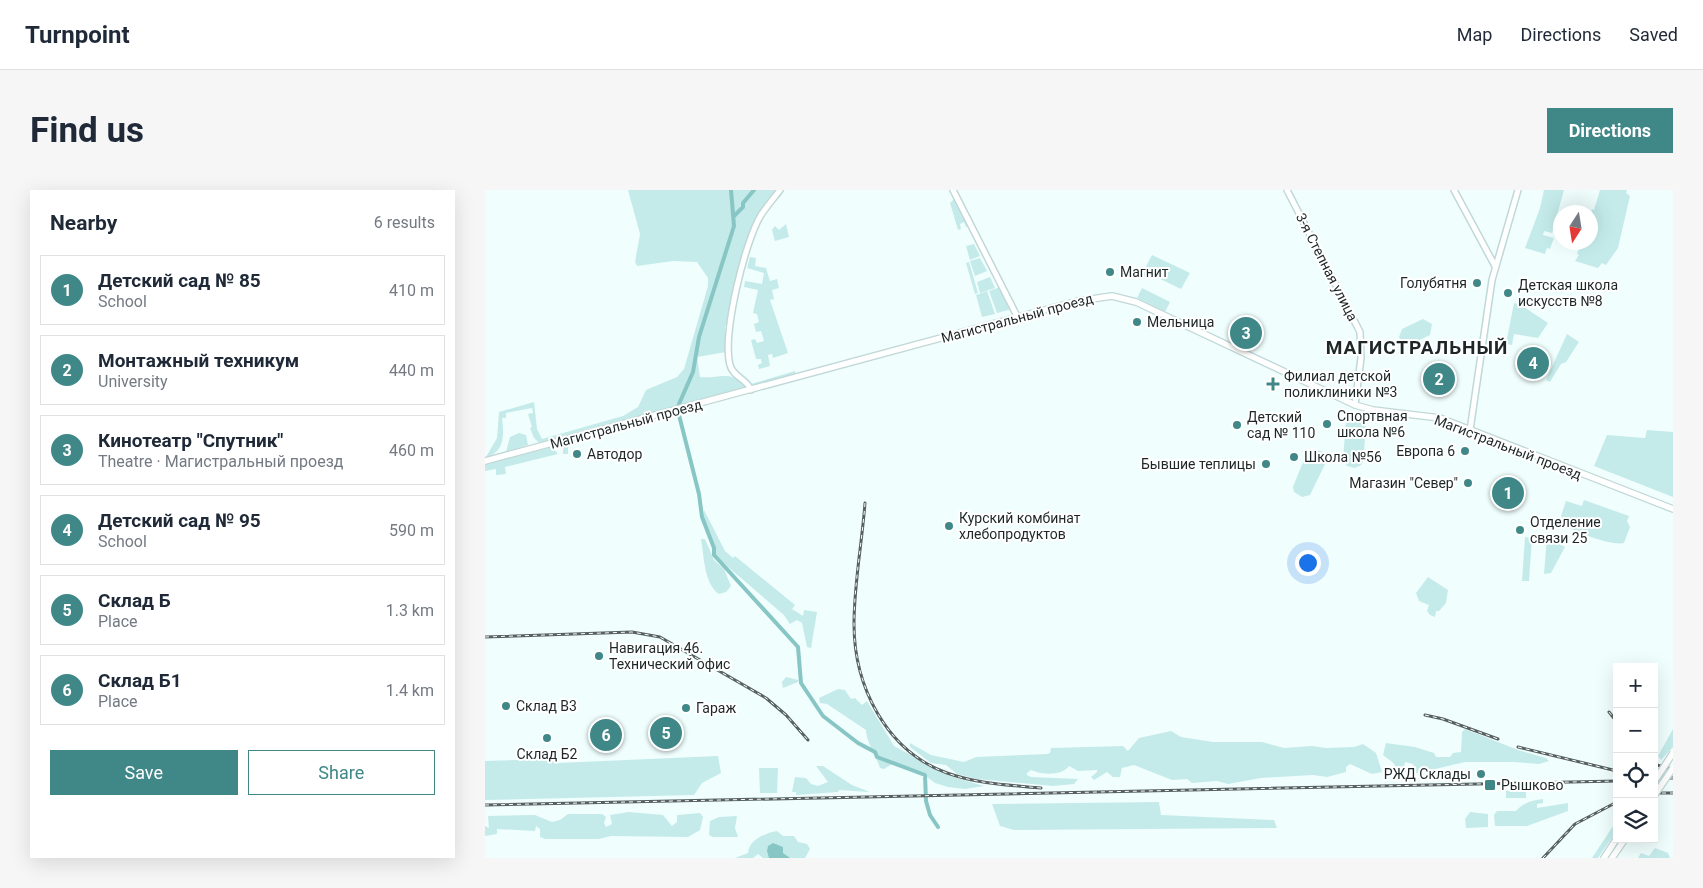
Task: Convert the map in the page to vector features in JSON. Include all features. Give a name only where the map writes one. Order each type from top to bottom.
[{"type":"main road","name":"Магистральный проезд","points":[[485,461],[1018,318],[1078,300],[1118,296],[1136,302],[1355,405],[1373,410],[1440,418],[1673,509]]},
{"type":"main road","points":[[1658,776],[1673,753]]},
{"type":"main road","points":[[1658,790],[1673,768]]},
{"type":"main road","points":[[1604,858],[1614,843]]},
{"type":"main road","points":[[1612,858],[1622,843]]},
{"type":"street","points":[[751,390],[746,381],[736,375],[731,367],[728,353],[731,324],[751,236],[762,214],[780,190]]},
{"type":"street","points":[[953,190],[1018,318]]},
{"type":"street","name":"3-я Степная улица","points":[[1287,190],[1360,332],[1361,358],[1355,405]]},
{"type":"street","points":[[1454,190],[1495,266]]},
{"type":"street","points":[[1470,430],[1495,266],[1518,190]]},
{"type":"shaded area","points":[[628,190],[777,190],[750,233],[727,326],[725,326],[726,352],[697,357],[700,377],[733,377],[745,384],[745,387],[679,406],[684,392],[678,407],[539,443],[534,438],[530,428],[532,427],[528,414],[533,413],[532,408],[506,413],[506,418],[502,418],[503,436],[500,447],[492,455],[486,457],[497,438],[499,412],[534,402],[537,429],[542,439],[623,416],[638,407],[646,390],[677,377],[684,369],[708,286],[708,278],[697,262],[673,261],[637,266],[635,262],[640,234]]},
{"type":"shaded area","points":[[1544,190],[1564,190],[1560,205],[1553,205],[1552,233],[1544,231],[1543,235],[1553,238],[1550,249],[1547,248],[1545,254],[1525,248],[1540,208]]},
{"type":"shaded area","points":[[1600,190],[1627,190],[1626,193],[1630,196],[1618,248],[1606,265],[1602,263],[1598,268],[1575,261],[1579,255],[1577,254],[1578,250],[1598,250],[1598,205],[1596,205]]},
{"type":"shaded area","points":[[954,199],[969,226],[966,227],[964,222],[960,224],[961,229],[958,230],[950,203]]},
{"type":"shaded area","points":[[786,224],[789,237],[775,241],[772,230],[775,226],[779,230]]},
{"type":"shaded area","points":[[974,244],[980,256],[970,260],[966,246]]},
{"type":"shaded area","points":[[1152,255],[1190,273],[1181,289],[1148,273],[1144,277],[1141,276]]},
{"type":"shaded area","points":[[750,257],[756,258],[755,266],[766,268],[770,281],[777,279],[779,288],[772,290],[774,299],[770,300],[788,353],[773,358],[772,354],[768,355],[770,366],[759,369],[758,365],[762,363],[761,359],[756,359],[751,340],[755,339],[757,343],[764,341],[761,331],[756,332],[754,324],[759,322],[757,314],[753,313],[758,290],[744,287],[745,281],[762,284],[764,273],[747,268]]},
{"type":"shaded area","points":[[980,258],[987,271],[975,276],[970,261]]},
{"type":"shaded area","points":[[969,262],[978,293],[975,294],[966,263]]},
{"type":"shaded area","points":[[990,277],[995,288],[980,293],[977,282]]},
{"type":"shaded area","points":[[1000,287],[1012,309],[997,313],[989,291]]},
{"type":"shaded area","points":[[1142,288],[1170,302],[1165,312],[1137,298]]},
{"type":"shaded area","points":[[987,291],[995,314],[982,317],[976,295]]},
{"type":"shaded area","points":[[1514,303],[1521,305],[1548,323],[1538,338],[1514,334],[1512,345],[1506,344]]},
{"type":"shaded area","points":[[1423,319],[1432,324],[1430,335],[1409,345],[1403,345],[1399,337],[1402,329]]},
{"type":"shaded area","points":[[1567,334],[1579,342],[1566,362],[1561,364],[1550,382],[1546,380]]},
{"type":"shaded area","points":[[795,371],[796,375],[755,386],[751,384]]},
{"type":"shaded area","points":[[1353,418],[1364,421],[1366,427],[1363,462],[1355,468],[1347,466],[1343,459],[1346,423]]},
{"type":"shaded area","points":[[1647,430],[1673,432],[1673,497],[1594,466],[1607,435],[1645,438]]},
{"type":"shaded area","points":[[519,433],[526,435],[528,445],[506,452],[510,437]]},
{"type":"shaded area","points":[[589,437],[568,444],[568,454],[563,454],[563,449],[568,443],[571,441]]},
{"type":"shaded area","points":[[552,447],[558,454],[505,467],[506,474],[496,475],[496,469],[485,471],[485,464]]},
{"type":"shaded area","points":[[1312,450],[1321,451],[1326,458],[1326,462],[1310,495],[1302,497],[1294,492],[1293,487],[1305,457]]},
{"type":"shaded area","points":[[1584,500],[1629,516],[1627,521],[1630,527],[1624,543],[1611,543],[1593,538],[1576,531],[1564,523],[1561,516],[1566,501],[1582,506]]},
{"type":"shaded area","points":[[704,510],[725,551],[733,558],[735,556],[795,605],[792,609],[803,616],[804,610],[817,612],[811,648],[807,647],[802,623],[797,620],[790,624],[784,615],[714,555],[714,549],[704,522]]},
{"type":"shaded area","points":[[1525,537],[1532,538],[1529,581],[1522,581]]},
{"type":"shaded area","points":[[1547,537],[1565,547],[1551,573],[1544,574]]},
{"type":"shaded area","points":[[701,539],[705,539],[714,560],[724,569],[731,586],[726,592],[719,594],[710,584],[705,569]]},
{"type":"shaded area","points":[[1428,577],[1448,590],[1446,603],[1439,611],[1436,611],[1435,617],[1427,611],[1429,605],[1419,601],[1416,593]]},
{"type":"shaded area","points":[[786,677],[798,680],[798,682],[783,688],[782,682]]},
{"type":"shaded area","points":[[838,689],[845,690],[851,699],[855,698],[862,705],[867,701],[894,746],[950,776],[984,786],[965,789],[948,787],[935,783],[922,773],[894,763],[884,769],[880,768],[866,730],[827,704],[820,703],[819,698]]},
{"type":"shaded area","points":[[1465,729],[1518,750],[1546,758],[1549,761],[1539,764],[1465,762],[1418,773],[1415,773],[1413,764],[1405,762],[1404,767],[1408,772],[1403,773],[1383,755],[1386,743],[1415,747],[1434,753],[1436,757],[1450,757],[1453,753],[1461,752],[1462,732]]},
{"type":"shaded area","points":[[1673,729],[1673,747],[1661,760],[1658,756]]},
{"type":"shaded area","points":[[1171,731],[1181,737],[1213,742],[1262,742],[1284,748],[1312,746],[1326,748],[1354,747],[1363,744],[1376,753],[1382,772],[1372,774],[1350,764],[1346,767],[1346,772],[1327,777],[1313,775],[1261,778],[1228,784],[1217,781],[1192,783],[1187,779],[1172,780],[1134,765],[1122,768],[1120,777],[1113,777],[1107,772],[1094,780],[1091,777],[1097,770],[1078,771],[1069,766],[1062,772],[1057,773],[1046,774],[1031,770],[1027,773],[1031,777],[1078,779],[1074,784],[1053,786],[977,779],[957,774],[946,765],[931,763],[910,747],[910,743],[931,755],[964,762],[976,757],[1048,754],[1051,748],[1123,746],[1128,751],[1139,738]]},
{"type":"shaded area","points":[[718,756],[721,773],[702,783],[694,795],[485,800],[485,761],[544,759],[558,763]]},
{"type":"shaded area","points":[[816,766],[823,766],[852,785],[870,792],[839,790],[838,792],[796,795],[796,792],[792,792],[795,777],[806,778],[811,784],[818,786],[828,782]]},
{"type":"shaded area","points":[[759,768],[778,768],[777,793],[760,793]]},
{"type":"shaded area","points":[[1526,790],[1526,798],[1506,798],[1506,791]]},
{"type":"shaded area","points":[[1543,799],[1543,803],[1537,804],[1537,808],[1568,803],[1568,811],[1527,826],[1495,826],[1494,815],[1497,811],[1516,811],[1528,802]]},
{"type":"shaded area","points":[[1159,802],[1161,815],[1274,820],[1277,828],[1014,830],[1000,826],[992,804]]},
{"type":"shaded area","points":[[629,812],[663,815],[672,826],[677,822],[677,815],[700,813],[703,817],[700,830],[688,837],[611,836],[599,839],[545,839],[540,837],[540,829],[536,826],[535,831],[497,829],[497,834],[485,836],[485,826],[489,828],[488,816],[535,815],[552,822],[560,820],[568,814],[602,814],[606,817],[604,823],[606,827],[612,824],[610,815]]},
{"type":"shaded area","points":[[1470,812],[1488,814],[1488,827],[1466,828],[1465,819]]},
{"type":"shaded area","points":[[737,816],[735,828],[738,837],[713,837],[709,835],[710,821],[719,817]]},
{"type":"shaded area","points":[[1613,826],[1613,836],[1598,858],[1592,858]]},
{"type":"shaded area","points":[[777,831],[783,836],[794,836],[798,842],[807,844],[810,849],[805,858],[763,858],[758,854],[753,858],[735,858],[748,853],[751,844],[758,838]]},
{"type":"shaded area","points":[[773,843],[783,847],[783,853],[790,858],[769,858],[768,846]]},
{"type":"shaded area","points":[[1655,848],[1668,853],[1670,858],[1638,858],[1641,853],[1649,856]]},
{"type":"waterway","points":[[731,190],[734,226],[699,337],[693,372],[679,404],[679,415],[699,494],[702,517],[714,548],[714,555],[798,647],[801,683],[823,716],[858,743],[875,752],[877,757],[925,775],[926,801],[930,815],[938,827]]},
{"type":"waterway","points":[[734,216],[743,207],[743,203],[754,190]]},
{"type":"railway","points":[[865,503],[855,594],[855,647],[867,693],[878,714],[891,733],[907,749],[925,763],[947,773],[982,782],[1041,788]]},
{"type":"railway","points":[[485,637],[632,632],[660,637],[766,698],[786,715],[808,740]]},
{"type":"railway","points":[[1609,712],[1613,717]]},
{"type":"railway","points":[[1425,715],[1443,719],[1498,739]]},
{"type":"railway","points":[[1518,747],[1613,770]]},
{"type":"railway","points":[[1658,765],[1673,770]]},
{"type":"railway","points":[[1658,778],[1673,778]]},
{"type":"railway","points":[[485,805],[1613,781]]},
{"type":"railway","points":[[1658,793],[1673,793]]},
{"type":"railway","points":[[1543,858],[1575,824],[1613,804]]},
{"type":"place","name":"Магнит","points":[[1110,272]]},
{"type":"place","name":"Голубятня","points":[[1477,283]]},
{"type":"place","name":"Детская школа искусств №8","points":[[1508,293]]},
{"type":"place","name":"Мельница","points":[[1137,322]]},
{"type":"place","name":"Кинотеатр \"Спутник\"","points":[[1246,333]]},
{"type":"place","name":"Детский сад № 95","points":[[1533,363]]},
{"type":"place","name":"Монтажный техникум","points":[[1439,379]]},
{"type":"place","name":"Филиал детской поликлиники №3","points":[[1273,384]]},
{"type":"place","name":"Спортвная школа №6","points":[[1327,424]]},
{"type":"place","name":"Детский сад № 110","points":[[1237,425]]},
{"type":"place","name":"Европа 6","points":[[1465,451]]},
{"type":"place","name":"Автодор","points":[[577,454]]},
{"type":"place","name":"Школа №56","points":[[1294,457]]},
{"type":"place","name":"Бывшие теплицы","points":[[1266,464]]},
{"type":"place","name":"Магазин \"Север\"","points":[[1468,483]]},
{"type":"place","name":"Детский сад № 85","points":[[1508,493]]},
{"type":"place","name":"Курский комбинат хлебопродуктов","points":[[949,526]]},
{"type":"place","name":"Отделение связи 25","points":[[1520,530]]},
{"type":"place","name":"Навигация 46. Технический офис","points":[[599,656]]},
{"type":"place","name":"Склад В3","points":[[506,706]]},
{"type":"place","name":"Гараж","points":[[686,708]]},
{"type":"place","name":"Склад Б","points":[[666,733]]},
{"type":"place","name":"Склад Б1","points":[[606,735]]},
{"type":"place","name":"Склад Б2","points":[[547,738]]},
{"type":"place","name":"РЖД Склады","points":[[1481,774]]},
{"type":"place","name":"Рышково","points":[[1490,785]]},
{"type":"district","name":"МАГИСТРАЛЬНЫЙ","points":[[1417,347]]}]
